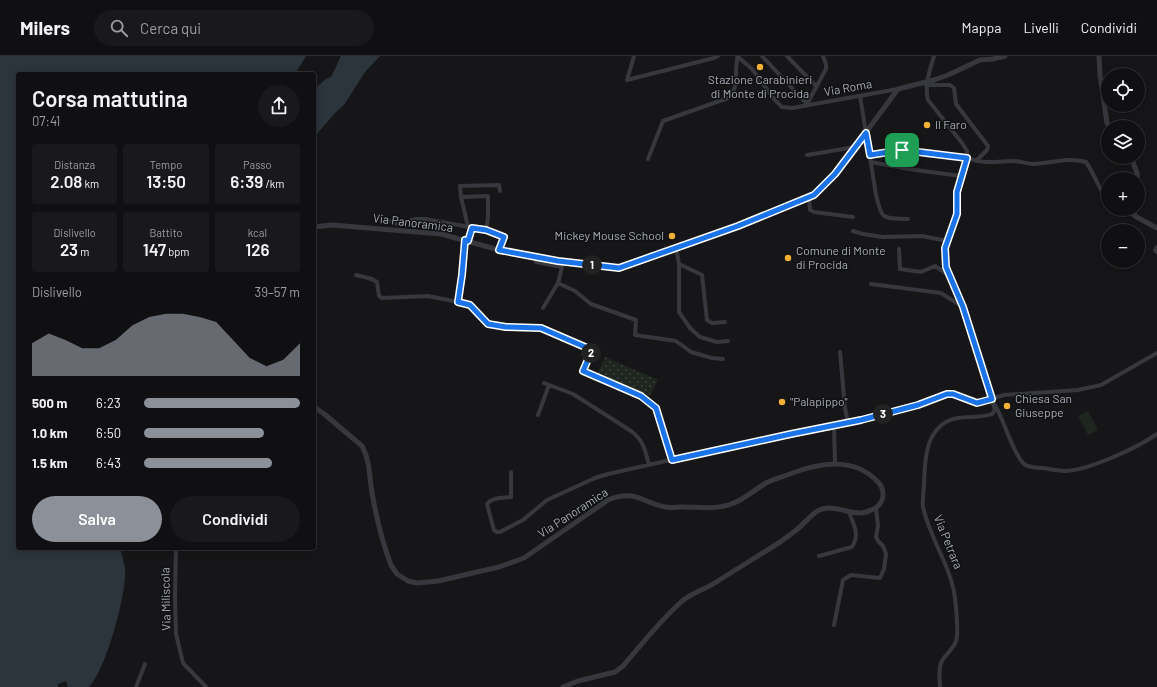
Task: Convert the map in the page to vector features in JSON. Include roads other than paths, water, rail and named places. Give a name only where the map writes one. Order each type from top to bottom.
[{"type":"street","points":[[634,56],[627,80],[718,56]]},
{"type":"street","points":[[648,159],[664,121],[728,98],[732,94],[736,83],[736,61],[738,56]]},
{"type":"street","name":"Via Roma","points":[[738,56],[752,69],[774,99],[782,107],[792,108],[924,84],[948,75],[979,58],[993,59],[1005,56]]},
{"type":"street","points":[[762,56],[806,105],[826,69],[823,56]]},
{"type":"street","points":[[788,56],[816,86]]},
{"type":"street","points":[[934,56],[924,84],[928,100],[967,151],[967,158],[957,192],[957,214],[945,248],[946,267],[963,307],[992,399],[1001,415],[1017,456],[1024,464],[1037,468],[1065,471],[1095,464],[1130,449],[1157,434]]},
{"type":"street","points":[[1099,56],[1100,76],[1107,120]]},
{"type":"street","points":[[924,84],[950,85],[954,88],[956,104],[988,146],[987,150],[976,161]]},
{"type":"street","name":"Via Panoramica","points":[[316,227],[332,225],[441,234],[499,250],[558,261],[619,268],[738,226],[814,195],[835,174],[898,89]]},
{"type":"street","points":[[860,96],[876,195],[882,215],[887,218],[908,219]]},
{"type":"street","points":[[807,155],[855,147]]},
{"type":"street","points":[[870,155],[902,150],[967,158],[991,163],[1011,161],[1033,164],[1080,160],[1086,162],[1092,170],[1101,192]]},
{"type":"street","points":[[871,162],[908,169],[961,176]]},
{"type":"street","points":[[458,302],[470,228],[461,197],[460,186],[499,185],[500,191]]},
{"type":"street","points":[[461,197],[488,196],[488,219],[486,230]]},
{"type":"street","points":[[809,197],[810,210],[814,212],[853,217]]},
{"type":"street","points":[[1135,216],[1157,228]]},
{"type":"street","points":[[377,217],[398,224],[416,219],[486,230],[504,237],[499,250]]},
{"type":"street","points":[[853,231],[883,237],[922,236],[947,241]]},
{"type":"street","points":[[676,247],[678,264],[679,312],[690,328],[700,337],[717,342],[728,341]]},
{"type":"street","points":[[1157,247],[1155,250],[1157,252]]},
{"type":"street","points":[[899,249],[900,270],[921,272],[935,266],[950,276]]},
{"type":"street","points":[[537,257],[536,262],[562,267],[558,283],[543,308]]},
{"type":"street","points":[[678,264],[702,274],[707,320],[712,323],[725,322]]},
{"type":"street","points":[[356,275],[372,279],[377,282],[379,296],[382,298],[428,296],[458,302],[470,305],[488,324],[506,327],[541,328],[592,350],[583,371],[641,396],[656,408],[672,460]]},
{"type":"street","points":[[558,283],[575,291],[591,304],[636,320],[635,335],[676,341],[692,352],[712,358],[723,359]]},
{"type":"street","points":[[871,284],[941,293],[963,307]]},
{"type":"street","points":[[840,352],[845,408],[848,423]]},
{"type":"street","points":[[511,472],[511,497],[494,499],[487,504],[494,530],[497,532],[500,532],[523,520],[547,500],[595,478],[791,434],[848,423],[918,405],[947,394],[953,394],[977,403],[1004,395],[1078,390],[1101,385],[1157,353]]},
{"type":"street","points":[[544,382],[573,394],[638,436],[642,442],[649,465]]},
{"type":"street","points":[[538,415],[549,385]]},
{"type":"street","name":"Via Petrara","points":[[940,687],[940,664],[956,642],[955,599],[952,581],[934,540],[923,506],[925,457],[930,439],[940,426],[956,418],[986,416],[992,414],[995,410],[992,399]]},
{"type":"street","name":"Via Panoramica","points":[[316,408],[362,446],[369,464],[373,502],[390,565],[397,574],[408,581],[417,583],[438,581],[499,567],[524,558],[608,500],[616,497],[629,495],[637,496],[667,508],[719,507],[730,505],[742,500],[772,480],[815,465],[835,463],[864,471],[880,484],[883,490],[883,498],[876,508]]},
{"type":"street","points":[[834,426],[835,463]]},
{"type":"street","points":[[563,687],[578,681],[616,672],[681,601],[763,553],[817,512],[824,508],[830,508],[848,512],[866,513],[876,508],[878,526],[876,537],[884,546],[886,554],[884,569],[880,578],[851,575],[843,580],[834,625]]},
{"type":"street","points":[[819,556],[852,547],[856,542],[856,529],[848,512]]},
{"type":"street","name":"Via Miliscola","points":[[176,550],[176,634],[183,663],[206,687]]},
{"type":"street","points":[[136,687],[145,664]]},
{"type":"place","name":"Stazione Carabinieri di Monte di Procida","points":[[760,67]]},
{"type":"place","name":"Il Faro","points":[[927,125]]},
{"type":"place","name":"Mickey Mouse School","points":[[672,236]]},
{"type":"place","name":"Comune di Monte di Procida","points":[[788,258]]},
{"type":"place","name":"\"Palapippo\"","points":[[782,402]]},
{"type":"place","name":"Chiesa San Giuseppe","points":[[1007,406]]}]
